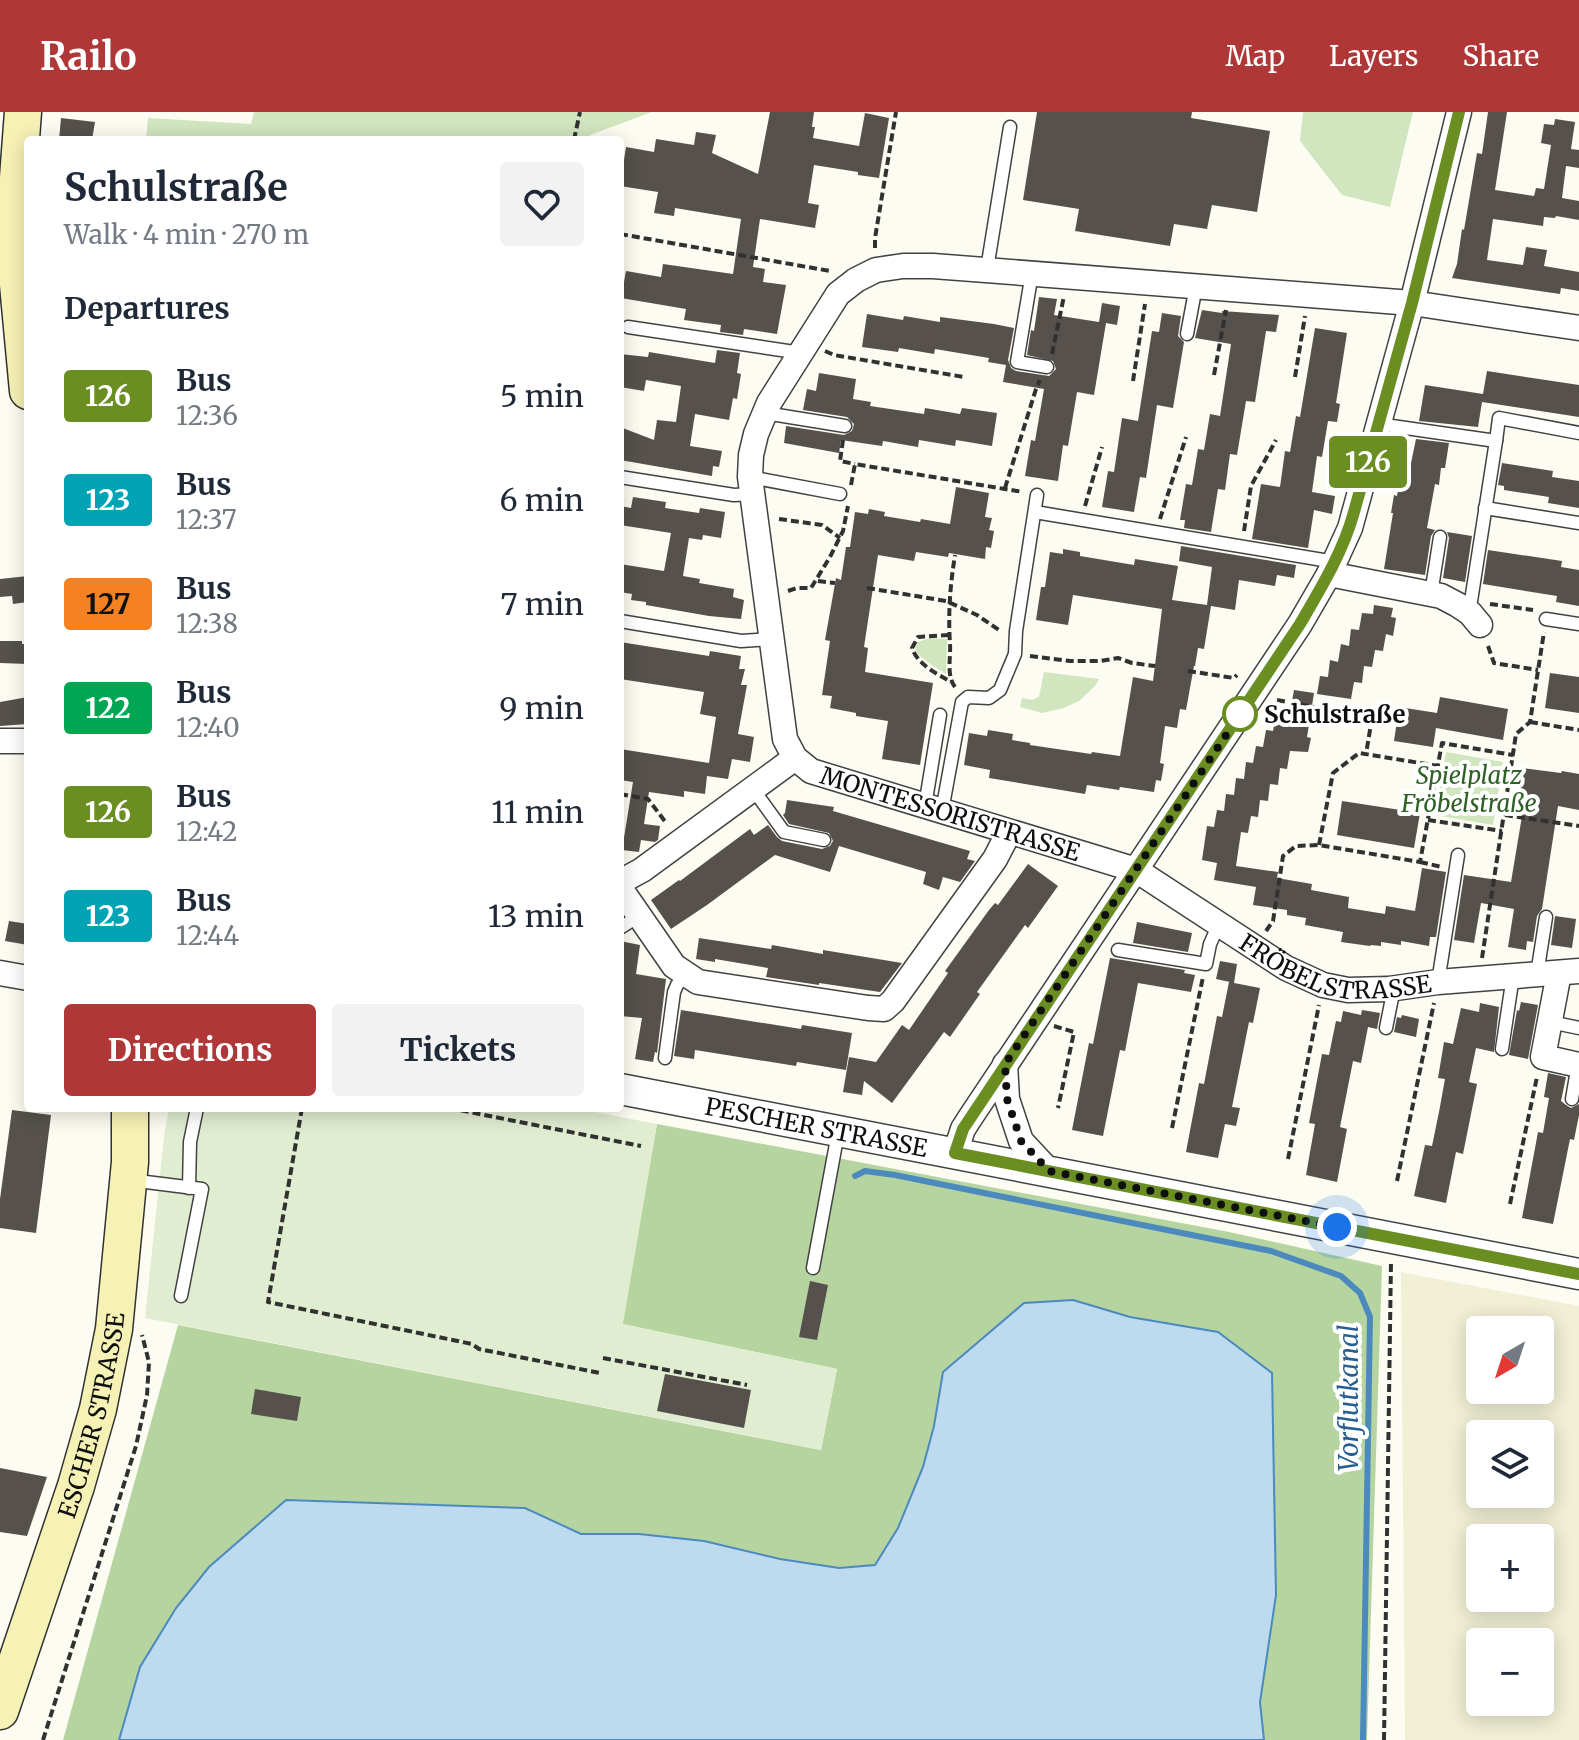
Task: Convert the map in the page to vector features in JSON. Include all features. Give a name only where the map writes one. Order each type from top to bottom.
[{"type":"main road","points":[[23,112],[8,217],[24,348]]},
{"type":"main road","name":"ESCHER STRASSE","points":[[0,1711],[76,1486],[98,1409],[114,1329],[128,1180],[130,1112]]},
{"type":"street","points":[[955,1153],[963,1129],[1300,624],[1332,568],[1350,528],[1412,303],[1459,112]]},
{"type":"street","points":[[870,274],[903,266],[987,269],[1412,303],[1579,328]]},
{"type":"street","name":"MONTESSORISTRASSE","points":[[870,274],[838,294],[769,403],[751,455],[753,495],[785,739],[795,758],[811,771],[1136,870]]},
{"type":"street","points":[[1332,568],[1441,596],[1470,613],[1480,625]]},
{"type":"street","points":[[0,741],[24,741]]},
{"type":"street","points":[[624,882],[795,758]]},
{"type":"street","points":[[624,900],[630,922],[674,966],[698,982],[884,1009],[893,1001],[995,859],[1009,832]]},
{"type":"street","name":"FRÖBELSTRASSE","points":[[1136,870],[1286,968],[1323,985],[1348,990],[1394,988],[1547,974]]},
{"type":"street","points":[[0,973],[24,977]]},
{"type":"street","points":[[1547,974],[1550,1022],[1543,1057],[1579,1064]]},
{"type":"street","points":[[1005,1064],[1007,1099],[1021,1141],[1049,1171]]},
{"type":"street","name":"PESCHER STRASSE","points":[[624,1090],[1579,1274]]},
{"type":"lane","points":[[987,269],[1010,127]]},
{"type":"lane","points":[[1032,273],[1017,362],[1047,367]]},
{"type":"lane","points":[[1187,334],[1196,286]]},
{"type":"lane","points":[[628,327],[804,347]]},
{"type":"lane","points":[[765,413],[845,426]]},
{"type":"lane","points":[[1471,601],[1499,418],[1579,433]]},
{"type":"lane","points":[[1378,424],[1496,441]]},
{"type":"lane","points":[[624,478],[734,495],[840,494]]},
{"type":"lane","points":[[933,809],[962,702],[968,697],[989,698],[1000,690],[1016,650],[1016,631],[1037,495]]},
{"type":"lane","points":[[1485,508],[1579,523]]},
{"type":"lane","points":[[1035,512],[1242,546],[1332,568]]},
{"type":"lane","points":[[1431,594],[1440,537]]},
{"type":"lane","points":[[1546,619],[1579,624]]},
{"type":"lane","points":[[624,622],[741,641],[772,639]]},
{"type":"lane","points":[[933,809],[940,715]]},
{"type":"lane","points":[[753,789],[784,832],[824,840]]},
{"type":"lane","points":[[1438,982],[1458,855]]},
{"type":"lane","points":[[1502,1049],[1547,974],[1546,917]]},
{"type":"lane","points":[[1118,950],[1206,964],[1219,924]]},
{"type":"lane","points":[[665,1058],[674,992],[685,975]]},
{"type":"lane","points":[[1386,1028],[1394,988]]},
{"type":"lane","points":[[1550,1022],[1579,1028]]},
{"type":"lane","points":[[1572,1099],[1579,1064]]},
{"type":"lane","points":[[189,1188],[190,1142],[196,1112]]},
{"type":"lane","points":[[813,1268],[839,1131]]},
{"type":"lane","points":[[128,1180],[202,1189],[181,1296]]},
{"type":"path","points":[[575,136],[580,112]]},
{"type":"path","points":[[624,235],[870,274],[896,112]]},
{"type":"path","points":[[1133,381],[1149,282]]},
{"type":"path","points":[[1214,375],[1230,289]]},
{"type":"path","points":[[1295,377],[1309,295]]},
{"type":"path","points":[[804,347],[964,377]]},
{"type":"path","points":[[845,426],[840,461],[1037,495]]},
{"type":"path","points":[[1155,532],[1186,437]]},
{"type":"path","points":[[1242,546],[1251,486],[1276,440]]},
{"type":"path","points":[[1081,519],[1102,447]]},
{"type":"path","points":[[767,600],[797,588],[811,588],[843,531],[855,464]]},
{"type":"path","points":[[753,495],[822,525],[840,538]]},
{"type":"path","points":[[951,682],[948,603],[955,555]]},
{"type":"path","points":[[816,580],[835,583]]},
{"type":"path","points":[[867,588],[948,603],[977,615],[1002,632],[1016,650],[1070,661],[1118,658],[1155,666]]},
{"type":"path","points":[[1471,601],[1546,612],[1530,722],[1516,734],[1479,979]]},
{"type":"path","points":[[1480,625],[1494,663],[1538,670]]},
{"type":"path","points":[[949,635],[918,637],[912,648],[913,654],[951,682],[965,700]]},
{"type":"path","points":[[1188,671],[1234,678],[1241,670]]},
{"type":"path","points":[[1254,693],[1372,718],[1366,754]]},
{"type":"path","points":[[1530,722],[1579,730]]},
{"type":"path","points":[[1255,948],[1273,921],[1283,856],[1296,846],[1319,845],[1420,862],[1442,743],[1513,755]]},
{"type":"path","points":[[1319,845],[1333,773],[1359,753],[1438,766]]},
{"type":"path","points":[[624,795],[652,802],[680,842]]},
{"type":"path","points":[[1505,815],[1579,826]]},
{"type":"path","points":[[1428,820],[1502,831]]},
{"type":"path","points":[[1172,1128],[1206,964]]},
{"type":"path","points":[[1397,1181],[1438,982]]},
{"type":"path","points":[[1288,1159],[1323,985]]},
{"type":"path","points":[[1035,1020],[1074,1032],[1058,1108]]},
{"type":"path","points":[[1510,1204],[1543,1057]]},
{"type":"path","points":[[301,1112],[268,1302],[600,1373]]},
{"type":"path","points":[[469,1112],[641,1146]]},
{"type":"path","points":[[1384,1740],[1391,1260]]},
{"type":"path","points":[[603,1358],[747,1385]]},
{"type":"green space","points":[[254,112],[652,112],[590,136],[146,136],[148,118],[251,124]]},
{"type":"green space","points":[[1303,112],[1413,112],[1390,207],[1342,195],[1300,141]]},
{"type":"green space","points":[[930,638],[947,639],[946,674],[916,651],[918,642]]},
{"type":"green space","points":[[1044,672],[1099,679],[1079,701],[1064,708],[1042,713],[1020,707],[1022,698],[1032,700],[1039,697]]},
{"type":"green space","name":"Spielplatz Fröbelstraße","points":[[1446,752],[1503,762],[1493,825],[1435,815]]},
{"type":"green space","points":[[168,1112],[596,1112],[657,1124],[623,1324],[837,1369],[821,1450],[145,1318]]},
{"type":"green space","points":[[657,1124],[1229,1232],[1382,1266],[1367,1740],[1264,1740],[1260,1702],[1276,1595],[1130,1317],[1073,1300],[934,1426],[923,1467],[898,1528],[875,1565],[839,1568],[780,1559],[704,1541],[639,1534],[580,1534],[525,1508],[140,1667],[119,1740],[63,1740],[178,1325],[821,1450],[837,1369],[622,1324]]},
{"type":"green space","points":[[1401,1272],[1579,1306],[1579,1740],[1405,1740]]},
{"type":"water","points":[[1073,1300],[1130,1317],[1218,1332],[1272,1373],[1276,1595],[1260,1702],[1264,1740],[119,1740],[140,1667],[176,1608],[209,1567],[286,1500],[525,1508],[581,1534],[639,1534],[704,1541],[780,1559],[839,1568],[875,1565],[898,1528],[923,1467],[943,1372],[1024,1303]]},
{"type":"building","points":[[770,112],[814,112],[813,138],[859,146],[865,113],[889,118],[879,178],[814,165],[808,203],[819,205],[815,228],[760,219],[753,267],[765,269],[763,282],[786,285],[777,334],[744,329],[743,335],[720,332],[721,325],[684,320],[686,309],[624,299],[626,271],[661,277],[663,264],[733,274],[741,219],[675,208],[674,216],[654,213],[658,192],[624,187],[626,147],[654,152],[656,139],[694,145],[696,132],[716,135],[712,153],[758,174]]},
{"type":"building","points":[[1037,112],[1192,112],[1191,118],[1270,131],[1257,212],[1212,205],[1207,229],[1174,224],[1170,246],[1075,231],[1079,209],[1023,200]]},
{"type":"building","points":[[1488,112],[1507,112],[1495,190],[1534,196],[1536,188],[1544,189],[1551,145],[1541,143],[1544,124],[1554,125],[1555,119],[1575,122],[1571,149],[1579,150],[1579,168],[1566,166],[1562,198],[1579,201],[1579,220],[1544,217],[1543,226],[1493,219],[1487,260],[1523,265],[1526,247],[1547,250],[1544,266],[1579,272],[1579,291],[1561,288],[1560,294],[1452,278],[1477,153],[1482,154]]},
{"type":"building","points":[[61,118],[95,122],[93,136],[59,136]]},
{"type":"building","points":[[1039,297],[1057,299],[1054,315],[1099,322],[1102,303],[1120,306],[1117,325],[1106,323],[1094,395],[1077,392],[1068,446],[1063,445],[1058,481],[1025,476],[1044,389],[1003,382],[1006,365],[988,362],[989,358],[935,349],[934,354],[899,348],[898,352],[862,347],[867,314],[903,320],[904,316],[940,322],[940,317],[994,324],[1014,328],[1008,360],[1011,368],[1049,376],[1056,369],[1053,361],[1027,355]]},
{"type":"building","points":[[1202,310],[1279,315],[1276,332],[1266,331],[1255,402],[1246,401],[1237,455],[1230,454],[1225,490],[1218,489],[1211,532],[1184,528],[1185,520],[1180,520],[1186,484],[1192,485],[1198,449],[1204,450],[1210,414],[1220,416],[1231,344],[1195,338]]},
{"type":"building","points":[[1162,313],[1181,316],[1178,336],[1184,342],[1173,408],[1157,405],[1146,478],[1140,477],[1134,512],[1102,507],[1108,471],[1114,472],[1122,418],[1138,421],[1152,331],[1159,332]]},
{"type":"building","points":[[1315,328],[1347,333],[1336,403],[1340,404],[1337,422],[1328,421],[1322,457],[1317,456],[1312,492],[1335,496],[1332,514],[1314,510],[1308,548],[1252,539],[1261,484],[1280,487],[1285,451],[1290,452],[1296,416],[1300,417]]},
{"type":"building","points":[[717,350],[740,353],[737,399],[733,398],[729,420],[695,414],[690,446],[722,451],[719,467],[713,466],[712,476],[624,461],[624,429],[654,440],[657,420],[676,422],[681,386],[646,380],[644,391],[624,388],[624,354],[648,357],[649,352],[715,363]]},
{"type":"building","points":[[1487,371],[1579,385],[1579,417],[1482,402],[1478,427],[1419,421],[1425,385],[1483,394]]},
{"type":"building","points":[[819,373],[856,379],[853,399],[871,402],[870,406],[924,414],[925,408],[960,414],[962,408],[997,413],[992,446],[956,440],[955,446],[919,440],[918,447],[883,441],[882,446],[841,440],[839,453],[784,443],[786,426],[844,435],[852,431],[854,424],[847,417],[803,410],[807,389],[816,391]]},
{"type":"building","points":[[1416,439],[1449,443],[1445,468],[1441,468],[1439,485],[1435,484],[1427,528],[1435,530],[1431,536],[1425,575],[1384,569],[1394,495],[1397,496],[1400,479],[1404,479],[1407,462],[1411,463]]},
{"type":"building","points":[[1502,463],[1553,471],[1552,477],[1579,481],[1579,508],[1548,503],[1549,497],[1504,490],[1504,486],[1498,485]]},
{"type":"building","points":[[956,487],[989,493],[985,517],[992,518],[989,530],[994,531],[991,548],[986,547],[985,559],[916,552],[914,561],[878,555],[864,647],[868,648],[865,672],[933,683],[920,765],[882,759],[888,721],[830,708],[832,696],[822,695],[830,641],[825,640],[836,578],[841,580],[855,512],[868,514],[869,509],[885,512],[884,516],[950,524]]},
{"type":"building","points":[[633,497],[666,502],[665,508],[699,513],[700,508],[725,512],[721,538],[703,535],[702,540],[689,538],[683,576],[700,579],[699,583],[734,589],[733,597],[744,600],[741,619],[709,616],[631,600],[632,594],[624,593],[624,565],[664,571],[671,533],[624,526],[624,507],[631,508]]},
{"type":"building","points":[[1447,532],[1472,536],[1465,582],[1443,578],[1449,538]]},
{"type":"building","points":[[1181,546],[1296,565],[1294,578],[1277,575],[1275,586],[1239,580],[1235,610],[1211,606],[1204,649],[1198,648],[1186,710],[1180,709],[1177,728],[1165,726],[1160,763],[1164,764],[1161,781],[1156,780],[1154,792],[1087,785],[1085,794],[989,778],[990,770],[964,765],[969,733],[987,736],[988,730],[1013,734],[1012,740],[1030,745],[1120,756],[1133,677],[1153,681],[1162,609],[1073,595],[1068,625],[1036,620],[1050,552],[1063,554],[1063,549],[1080,552],[1080,556],[1134,565],[1135,559],[1178,566],[1172,600],[1207,605],[1212,567],[1179,561]]},
{"type":"building","points":[[1488,550],[1562,561],[1561,567],[1579,570],[1579,606],[1556,602],[1557,596],[1483,584]]},
{"type":"building","points":[[24,576],[24,603],[13,604],[12,596],[0,597],[0,579]]},
{"type":"building","points":[[1374,605],[1393,608],[1391,617],[1396,618],[1393,636],[1386,634],[1383,651],[1375,650],[1372,667],[1364,666],[1362,683],[1354,682],[1351,699],[1317,694],[1320,676],[1328,677],[1330,660],[1338,662],[1341,644],[1349,646],[1351,629],[1359,630],[1362,613],[1373,614]]},
{"type":"building","points":[[0,641],[22,641],[24,664],[0,663]]},
{"type":"building","points":[[624,643],[709,656],[710,651],[741,656],[739,669],[745,669],[741,685],[747,685],[738,734],[754,737],[750,762],[732,759],[728,779],[707,776],[705,794],[684,791],[684,797],[649,792],[644,824],[660,826],[658,840],[641,840],[639,852],[624,850],[633,782],[624,781],[624,750],[709,763],[716,717],[700,714],[704,692],[624,680]]},
{"type":"building","points":[[1550,673],[1579,677],[1579,713],[1545,708]]},
{"type":"building","points":[[1294,690],[1314,693],[1307,737],[1311,738],[1308,752],[1290,751],[1287,769],[1280,768],[1278,785],[1270,784],[1268,801],[1260,800],[1258,817],[1251,816],[1248,833],[1241,832],[1236,866],[1278,872],[1277,878],[1312,884],[1311,890],[1349,897],[1348,908],[1385,914],[1386,906],[1415,911],[1422,868],[1446,872],[1436,937],[1430,937],[1429,946],[1401,941],[1401,945],[1381,942],[1381,946],[1341,942],[1343,932],[1305,925],[1306,918],[1287,915],[1287,910],[1253,905],[1256,887],[1214,880],[1217,863],[1202,860],[1207,826],[1214,827],[1217,810],[1224,811],[1226,794],[1234,795],[1236,778],[1244,779],[1246,762],[1253,763],[1256,746],[1263,747],[1266,730],[1273,731],[1276,714],[1282,715],[1283,706],[1291,707]]},
{"type":"building","points":[[1440,697],[1508,709],[1503,740],[1436,728],[1433,747],[1394,741],[1399,707],[1437,713]]},
{"type":"building","points":[[24,698],[24,724],[0,726],[0,702]]},
{"type":"building","points":[[1523,768],[1579,774],[1579,810],[1558,806],[1542,909],[1537,916],[1533,942],[1527,941],[1526,950],[1508,947],[1514,909],[1481,903],[1474,943],[1454,940],[1464,875],[1511,882],[1524,804],[1518,803]]},
{"type":"building","points":[[787,800],[834,807],[833,811],[970,851],[967,859],[975,861],[960,882],[943,877],[939,890],[923,884],[926,872],[839,846],[830,872],[775,855],[671,929],[651,900],[750,829],[754,835],[768,825],[782,841],[822,849],[830,846],[833,841],[829,833],[789,824],[783,815]]},
{"type":"building","points":[[1342,801],[1420,813],[1414,848],[1337,835]]},
{"type":"building","points":[[1028,864],[1058,886],[1028,928],[1025,925],[977,992],[980,994],[950,1037],[944,1032],[892,1103],[864,1081],[862,1095],[843,1092],[849,1057],[876,1062],[902,1025],[909,1030],[948,973],[945,971],[989,910],[995,903],[998,905]]},
{"type":"building","points":[[1555,916],[1576,919],[1572,948],[1551,945]]},
{"type":"building","points":[[9,921],[24,923],[24,944],[5,941]]},
{"type":"building","points":[[1137,922],[1192,933],[1188,952],[1133,943]]},
{"type":"building","points":[[699,938],[771,949],[772,945],[823,954],[823,950],[902,963],[880,992],[819,985],[766,977],[768,968],[696,959]]},
{"type":"building","points":[[624,942],[640,945],[636,974],[666,979],[657,1053],[653,1062],[635,1059],[642,1018],[624,1016]]},
{"type":"building","points":[[1110,958],[1185,970],[1184,973],[1195,975],[1191,992],[1138,983],[1125,1051],[1120,1050],[1103,1136],[1072,1130]]},
{"type":"building","points":[[1220,961],[1237,964],[1234,983],[1260,988],[1253,1023],[1249,1022],[1232,1107],[1240,1108],[1236,1126],[1225,1124],[1218,1158],[1186,1152],[1199,1083],[1204,1084],[1217,1016],[1222,1017],[1230,982],[1216,979]]},
{"type":"building","points":[[1521,1002],[1538,1005],[1528,1059],[1509,1055]]},
{"type":"building","points":[[1480,1003],[1499,1007],[1494,1052],[1476,1048],[1469,1082],[1477,1084],[1463,1154],[1456,1152],[1446,1203],[1414,1196],[1425,1145],[1432,1146],[1439,1112],[1445,1079],[1438,1078],[1444,1042],[1453,1044],[1461,1008],[1479,1012]]},
{"type":"building","points":[[681,1010],[801,1029],[802,1025],[852,1033],[846,1070],[797,1062],[796,1066],[695,1050],[694,1059],[674,1056]]},
{"type":"building","points":[[1362,1010],[1380,1013],[1377,1029],[1368,1027],[1361,1063],[1353,1061],[1340,1127],[1347,1129],[1337,1182],[1306,1175],[1315,1124],[1309,1123],[1322,1054],[1329,1055],[1336,1021],[1341,1022],[1343,1011],[1361,1015]]},
{"type":"building","points":[[1402,1015],[1419,1019],[1416,1037],[1394,1032],[1397,1017],[1401,1018]]},
{"type":"building","points":[[1548,1073],[1566,1077],[1561,1101],[1571,1108],[1579,1104],[1574,1140],[1570,1139],[1553,1224],[1522,1218],[1538,1132],[1543,1133],[1549,1098],[1544,1097]]},
{"type":"building","points":[[12,1110],[51,1115],[36,1233],[0,1228],[0,1199]]},
{"type":"building","points":[[810,1281],[828,1285],[817,1340],[799,1337]]},
{"type":"building","points":[[665,1374],[751,1390],[744,1428],[657,1411]]},
{"type":"building","points":[[255,1389],[301,1397],[297,1421],[251,1414]]},
{"type":"building","points":[[0,1468],[47,1477],[27,1536],[0,1532]]},
{"type":"waterway","name":"Vorflutkanal","points":[[855,1176],[865,1171],[895,1175],[1271,1251],[1341,1276],[1360,1293],[1370,1317],[1363,1740]]},
{"type":"bus line","name":"126","points":[[1459,112],[1412,303],[1350,528],[1329,574],[1300,624],[963,1129],[955,1153],[1579,1274]]},
{"type":"place","name":"Schulstraße","points":[[1240,714]]},
{"type":"route","points":[[1240,714],[1245,707],[1005,1064],[1007,1099],[1021,1141],[1049,1171],[1337,1227]]}]
